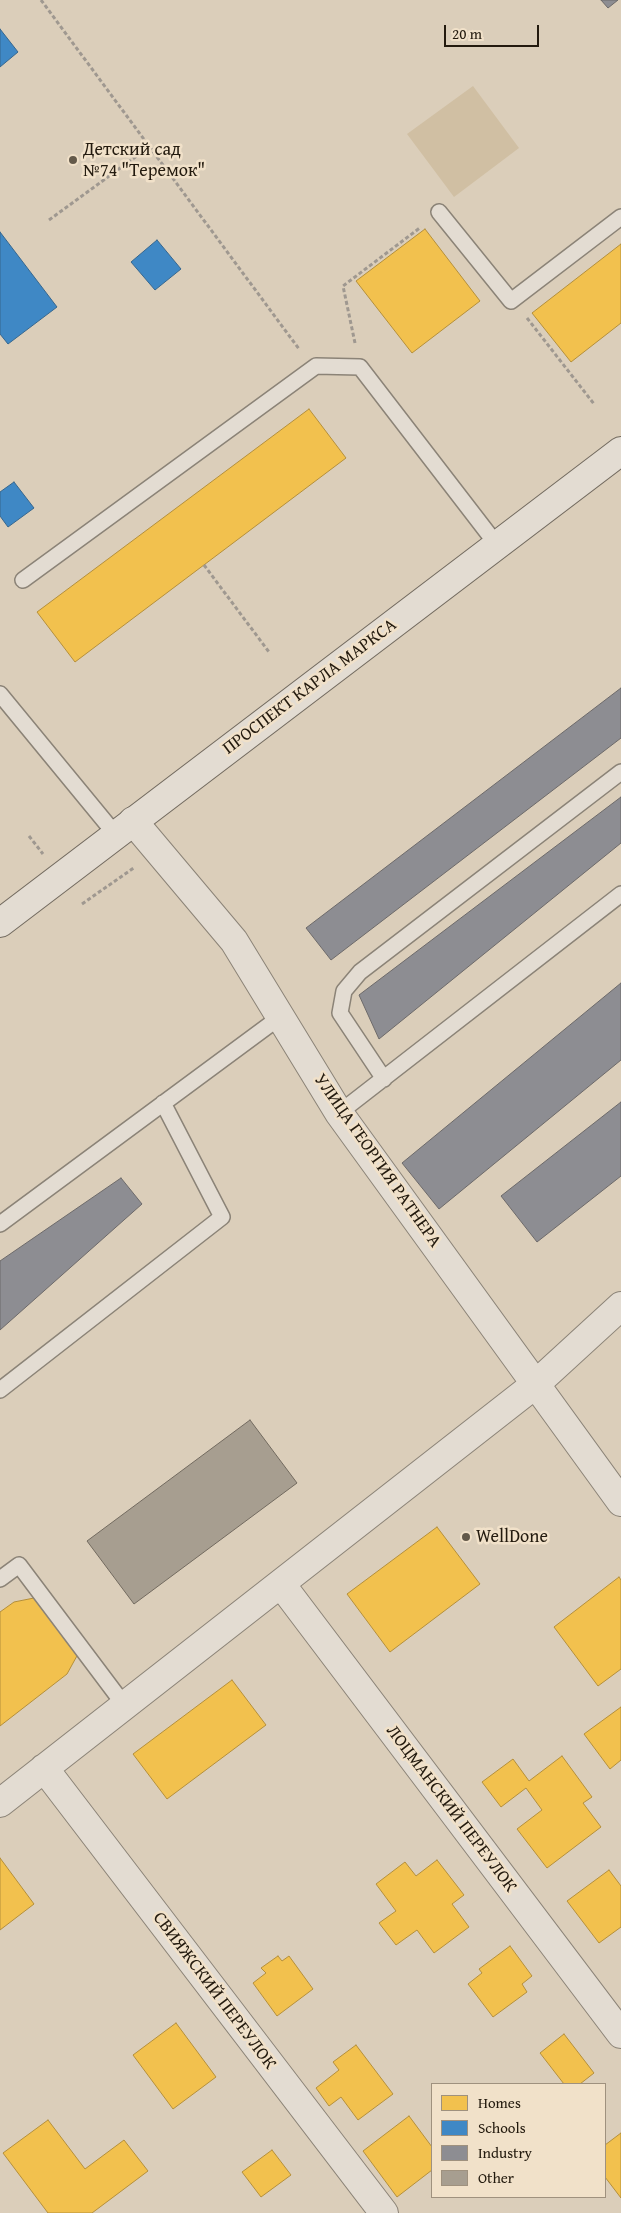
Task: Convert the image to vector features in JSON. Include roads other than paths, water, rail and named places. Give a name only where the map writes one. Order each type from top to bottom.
[{"type":"street","name":"ПРОСПЕКТ КАРЛА МАРКСА","points":[[0,923],[621,451]]},
{"type":"street","name":"УЛИЦА ГЕОРГИЯ РАТНЕРА","points":[[124,828],[158,851],[234,941],[339,1114],[537,1383],[621,1502]]},
{"type":"street","points":[[0,1803],[537,1383],[621,1306]]},
{"type":"street","name":"ЛОЦМАНСКИЙ ПЕРЕУЛОК","points":[[281,1584],[621,2034]]},
{"type":"street","name":"СВИЯЖСКИЙ ПЕРЕУЛОК","points":[[44,1768],[384,2213]]},
{"type":"lane","points":[[439,212],[511,301],[621,217]]},
{"type":"lane","points":[[24,580],[316,366],[360,367],[496,545]]},
{"type":"lane","points":[[0,694],[124,828]]},
{"type":"lane","points":[[384,1079],[340,1013],[344,990],[360,972],[621,772]]},
{"type":"lane","points":[[339,1114],[621,894]]},
{"type":"lane","points":[[0,1224],[280,1017]]},
{"type":"lane","points":[[0,1390],[222,1217],[163,1103]]},
{"type":"lane","points":[[0,1579],[19,1564],[125,1706]]},
{"type":"place","name":"Детский сад №74 \"Теремок\"","points":[[73,160]]},
{"type":"place","name":"WellDone","points":[[466,1537]]}]
